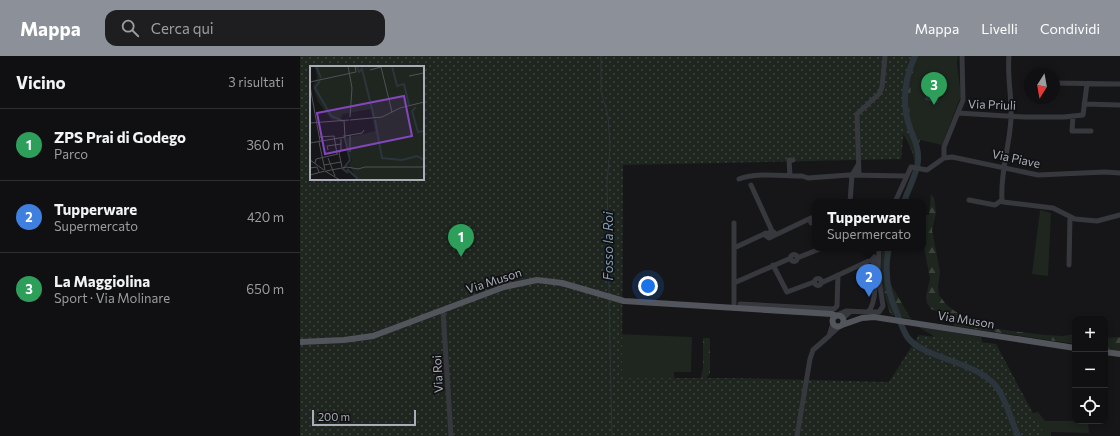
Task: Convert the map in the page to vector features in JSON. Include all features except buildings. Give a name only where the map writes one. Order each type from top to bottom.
[{"type":"main road","name":"Via Muson","points":[[300,342],[365,338],[443,311],[504,287],[529,281],[562,283],[609,298],[634,302],[734,308],[751,307],[786,309],[818,313],[840,320],[854,320],[867,317],[1072,348]]},
{"type":"main road","name":"Via Muson","points":[[818,313],[833,322],[836,326],[840,320]]},
{"type":"main road","points":[[1108,352],[1120,354]]},
{"type":"street","points":[[859,175],[857,114],[879,94],[882,87],[885,56]]},
{"type":"street","points":[[896,199],[909,170],[913,167],[927,170],[944,158],[944,148],[964,97],[962,56]]},
{"type":"street","points":[[1002,200],[1004,167],[1012,116],[1008,71],[1009,56]]},
{"type":"street","points":[[1060,83],[1120,84]]},
{"type":"street","points":[[1087,84],[1082,115],[1073,116],[1072,130],[1091,131]]},
{"type":"street","points":[[1084,104],[1119,105]]},
{"type":"street","name":"Via Priuli","points":[[958,113],[1012,116],[1073,116]]},
{"type":"street","name":"Via Piave","points":[[944,158],[966,159],[1038,175],[1105,172],[1120,173]]},
{"type":"street","points":[[790,176],[789,160],[793,160]]},
{"type":"street","points":[[850,199],[852,175],[858,165]]},
{"type":"street","points":[[739,179],[746,176],[790,176],[808,178],[852,175],[906,176]]},
{"type":"street","points":[[751,185],[775,233]]},
{"type":"street","points":[[969,200],[994,205],[1002,200]]},
{"type":"street","points":[[1002,200],[1003,202],[1053,208],[1075,219],[1097,221],[1120,215]]},
{"type":"street","points":[[1069,265],[1070,216]]},
{"type":"street","points":[[734,248],[764,235],[769,238],[775,233],[812,220]]},
{"type":"street","points":[[734,223],[734,308]]},
{"type":"street","points":[[734,283],[791,258],[794,255],[797,258],[814,251]]},
{"type":"street","points":[[868,251],[875,272],[872,307],[868,312]]},
{"type":"street","points":[[880,251],[878,273],[884,319]]},
{"type":"street","points":[[787,296],[814,282],[817,286],[872,259]]},
{"type":"street","points":[[773,265],[787,296],[786,309],[834,309],[837,306],[838,276]]},
{"type":"street","points":[[740,304],[751,307]]},
{"type":"street","points":[[797,436],[801,402],[810,359],[814,350],[829,336],[840,320],[851,312],[877,312],[882,308]]},
{"type":"street","name":"Via Roi","points":[[443,311],[451,436]]},
{"type":"street","points":[[829,336],[833,322]]},
{"type":"green space","points":[[300,56],[911,56],[901,159],[623,165],[622,378],[733,378],[889,382],[919,335],[996,344],[1045,436],[300,436]]},
{"type":"green space","points":[[887,56],[920,56],[911,84],[909,117],[920,140],[917,149],[919,165],[915,163],[912,151],[903,133]]},
{"type":"green space","points":[[920,56],[958,56],[957,63],[961,96],[942,145],[920,140],[908,117],[911,84]]},
{"type":"green space","points":[[931,194],[934,198],[936,213],[932,230],[940,272],[938,287],[939,295],[945,303],[953,310],[981,327],[1045,335],[1063,336],[1072,334],[1072,344],[955,326],[941,313],[931,309],[927,303],[926,296],[930,279],[925,251],[926,251],[926,215],[929,215]]},
{"type":"green space","points":[[1040,210],[1051,213],[1048,276],[1032,274]]},
{"type":"green space","points":[[883,251],[888,251],[890,283],[911,319],[891,315],[882,282]]},
{"type":"green space","points":[[917,326],[981,337],[985,352],[1002,378]]},
{"type":"green space","points":[[615,334],[692,337],[691,372],[674,372],[675,436],[613,436]]},
{"type":"green space","points":[[1120,337],[1120,351],[1108,349],[1108,338]]},
{"type":"green space","points":[[703,338],[710,338],[710,373],[705,380],[687,436],[703,368]]},
{"type":"green space","points":[[1038,412],[1045,421],[1072,421],[1072,424],[1088,424],[1089,433],[1051,432],[1051,436],[1035,436],[1033,413]]},
{"type":"shaded area","points":[[927,92],[939,95],[938,103],[925,100]]},
{"type":"waterway","name":"Fosso la Roi","points":[[601,56],[601,91],[608,116],[610,147],[607,183],[609,293]]},
{"type":"waterway","points":[[905,199],[918,161],[917,148],[905,110],[906,83],[915,56]]},
{"type":"waterway","points":[[888,251],[887,281],[891,297],[908,338],[926,351],[976,371],[996,386],[1003,397],[1018,436]]},
{"type":"waterway","name":"Fosso la Roi","points":[[609,299],[612,436]]},
{"type":"place","name":"La Maggiolina","points":[[934,105]]},
{"type":"place","name":"ZPS Prai di Godego","points":[[461,257]]},
{"type":"place","name":"Tupperware","points":[[869,297]]}]
